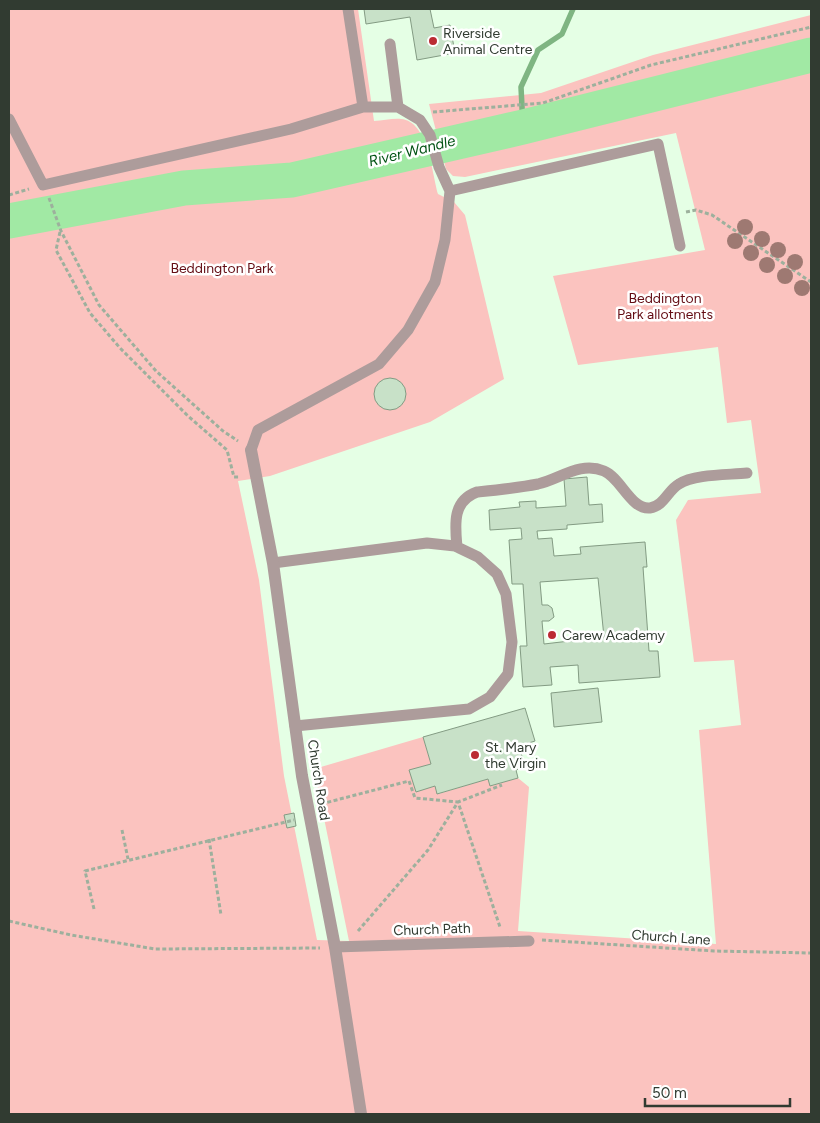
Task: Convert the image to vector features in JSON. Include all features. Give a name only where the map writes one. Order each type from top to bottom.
[{"type":"street","name":"Church Road","points":[[251,450],[273,564],[308,813],[335,947],[361,1114]]},
{"type":"lane","points":[[348,9],[363,107]]},
{"type":"lane","points":[[390,44],[398,106]]},
{"type":"lane","points":[[9,119],[42,185],[291,129],[363,107],[398,106],[420,120],[430,135],[439,167],[450,191],[445,240],[435,282],[408,330],[379,364],[258,430],[251,450]]},
{"type":"lane","points":[[450,191],[658,144],[680,246]]},
{"type":"lane","points":[[457,547],[455,517],[460,504],[468,495],[477,492],[539,483],[568,472],[590,468],[605,471],[640,506],[649,508],[660,505],[673,489],[683,482],[747,473]]},
{"type":"lane","points":[[273,564],[427,543],[457,547],[478,557],[497,574],[506,594],[512,642],[508,674],[490,696],[469,710],[295,726]]},
{"type":"lane","name":"Church Path","points":[[335,947],[529,941]]},
{"type":"path","points":[[420,120],[431,112],[506,104],[543,103],[650,65],[811,27]]},
{"type":"path","points":[[9,195],[42,185]]},
{"type":"path","points":[[49,199],[60,231],[98,306],[156,371],[224,431],[251,450]]},
{"type":"path","points":[[674,214],[696,210],[712,215],[811,282]]},
{"type":"path","points":[[60,231],[56,250],[90,313],[127,355],[188,416],[227,450],[234,477],[256,478]]},
{"type":"path","points":[[94,909],[85,871],[209,839],[293,820],[321,804],[409,781],[415,798],[458,802],[502,785]]},
{"type":"path","points":[[458,802],[505,942]]},
{"type":"path","points":[[9,921],[71,935],[155,949],[335,947],[350,941],[428,850],[458,802]]},
{"type":"path","points":[[122,830],[128,859]]},
{"type":"path","points":[[209,839],[221,915]]},
{"type":"path","name":"Church Lane","points":[[529,941],[546,940],[714,951],[811,953]]},
{"type":"green space","name":"Beddington Park","points":[[9,9],[358,9],[374,121],[401,119],[410,122],[417,129],[427,149],[438,194],[454,202],[465,215],[504,379],[430,422],[270,476],[238,481],[259,580],[284,776],[317,940],[349,941],[314,769],[423,737],[431,764],[410,770],[416,792],[435,786],[438,794],[488,779],[491,786],[518,778],[529,787],[518,931],[716,944],[699,730],[741,725],[734,660],[694,662],[676,520],[688,500],[761,493],[751,420],[727,423],[718,347],[578,365],[553,276],[705,250],[676,133],[465,177],[453,176],[446,169],[429,104],[541,93],[653,55],[811,15],[811,1114],[9,1114]]},
{"type":"building","name":"Riverside Animal Centre","points":[[364,9],[430,9],[434,28],[450,25],[455,53],[417,60],[410,17],[366,24]]},
{"type":"building","points":[[390,378],[396,379],[401,383],[405,388],[405,400],[401,405],[396,409],[390,410],[384,409],[379,405],[375,400],[374,394],[375,388],[379,383],[384,379]]},
{"type":"building","points":[[587,477],[589,505],[602,504],[603,522],[567,525],[567,529],[537,531],[538,539],[552,538],[554,556],[581,554],[580,547],[645,542],[647,567],[643,567],[649,651],[658,651],[660,677],[579,683],[578,665],[550,667],[552,685],[523,687],[520,646],[527,646],[523,584],[512,584],[509,540],[522,539],[521,528],[490,530],[489,510],[520,507],[519,502],[536,501],[536,508],[566,506],[564,479]],"holes":[[[598,578],[604,637],[544,644],[542,621],[549,621],[554,617],[552,608],[548,605],[542,605],[540,582]]]},
{"type":"building","points":[[598,688],[602,722],[554,727],[551,693]]},
{"type":"building","name":"St. Mary the Virgin","points":[[525,708],[535,741],[519,746],[525,767],[516,770],[518,778],[490,786],[488,779],[437,794],[435,786],[416,792],[409,770],[431,764],[423,737]]},
{"type":"building","points":[[294,813],[296,826],[287,828],[284,815]]},
{"type":"waterway","points":[[523,127],[521,87],[538,50],[562,34],[573,9]]},
{"type":"waterway","name":"River Wandle","points":[[9,221],[184,188],[292,180],[523,127],[811,55]]},
{"type":"place","name":"Riverside Animal Centre","points":[[433,41]]},
{"type":"place","name":"Carew Academy","points":[[552,635]]},
{"type":"place","name":"St. Mary the Virgin","points":[[475,755]]},
{"type":"park label","name":"Beddington Park allotments","points":[[665,306]]}]
